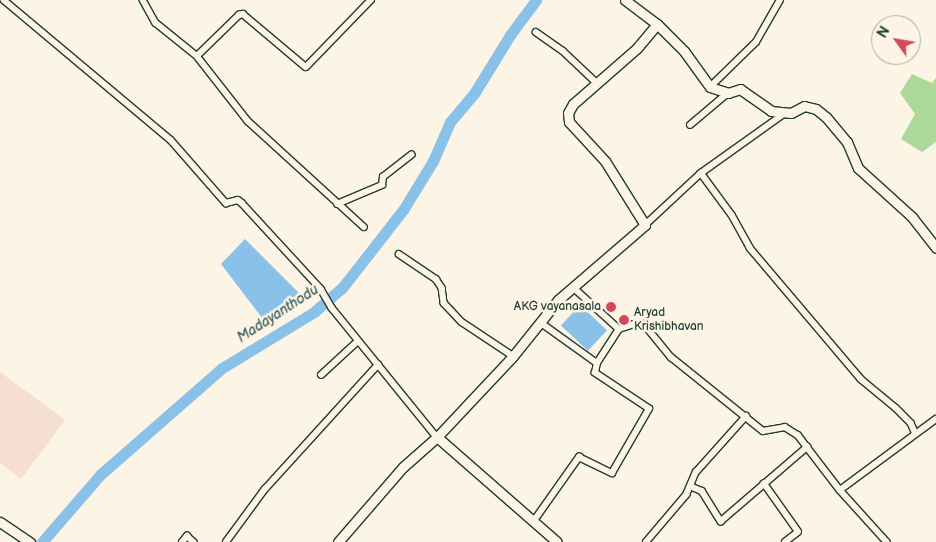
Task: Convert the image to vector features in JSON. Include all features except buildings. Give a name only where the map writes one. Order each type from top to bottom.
[{"type":"main road","points":[[625,0],[657,24],[684,51],[714,88],[728,93],[740,89],[771,111],[785,113],[804,106],[826,117],[846,142],[858,168],[912,217],[936,248]]},
{"type":"main road","points":[[338,542],[404,467],[437,437],[513,356],[540,322],[573,287],[644,225],[605,162],[570,122],[568,113],[573,104],[637,48],[657,24]]},
{"type":"main road","points":[[437,437],[557,542]]},
{"type":"main road","points":[[0,522],[30,542]]},
{"type":"street","points":[[4,0],[171,140],[226,203],[238,200],[242,203],[322,289],[332,308],[437,437]]},
{"type":"street","points":[[143,0],[164,31],[197,56],[248,121],[364,227]]},
{"type":"street","points":[[197,56],[239,15],[243,14],[306,67],[372,0]]},
{"type":"street","points":[[717,100],[714,88],[756,42],[780,0]]},
{"type":"street","points":[[536,32],[563,51],[597,83]]},
{"type":"street","points":[[690,125],[717,100],[728,93]]},
{"type":"street","points":[[644,225],[701,173],[785,113]]},
{"type":"street","points":[[337,204],[382,185],[384,177],[411,155]]},
{"type":"street","points":[[701,173],[732,215],[750,248],[861,379],[901,412],[915,432]]},
{"type":"street","points":[[399,254],[436,279],[442,288],[444,304],[462,322],[513,356]]},
{"type":"street","points":[[573,287],[619,329]]},
{"type":"street","points":[[540,322],[597,364]]},
{"type":"street","points":[[533,522],[579,457],[612,474],[649,409],[595,373],[597,364],[619,329],[644,324],[671,357],[763,431],[785,427],[798,435],[840,490],[887,542]]},
{"type":"street","points":[[321,375],[358,341]]},
{"type":"street","points":[[226,542],[265,489],[378,365]]},
{"type":"street","points":[[646,542],[690,486],[701,466],[746,416]]},
{"type":"street","points":[[840,490],[915,432],[936,419]]},
{"type":"street","points":[[690,486],[702,491],[721,521],[807,447]]},
{"type":"street","points":[[764,484],[798,532],[785,542]]},
{"type":"street","points":[[182,542],[187,536],[194,542]]},
{"type":"shaded area","points":[[0,372],[65,420],[21,479],[0,463]]},
{"type":"green space","points":[[912,74],[932,83],[936,78],[936,142],[922,152],[901,139],[915,114],[900,93]]},
{"type":"water","points":[[245,239],[304,298],[266,323],[221,264]]},
{"type":"water","points":[[580,305],[607,330],[588,351],[561,325]]},
{"type":"waterway","name":"Madayanthodu","points":[[42,542],[101,474],[222,368],[314,312],[342,288],[403,210],[433,161],[450,122],[475,92],[510,35],[536,0]]},
{"type":"place","name":"AKG vayanasala","points":[[611,307]]},
{"type":"place","name":"Aryad Krishibhavan","points":[[624,320]]}]
